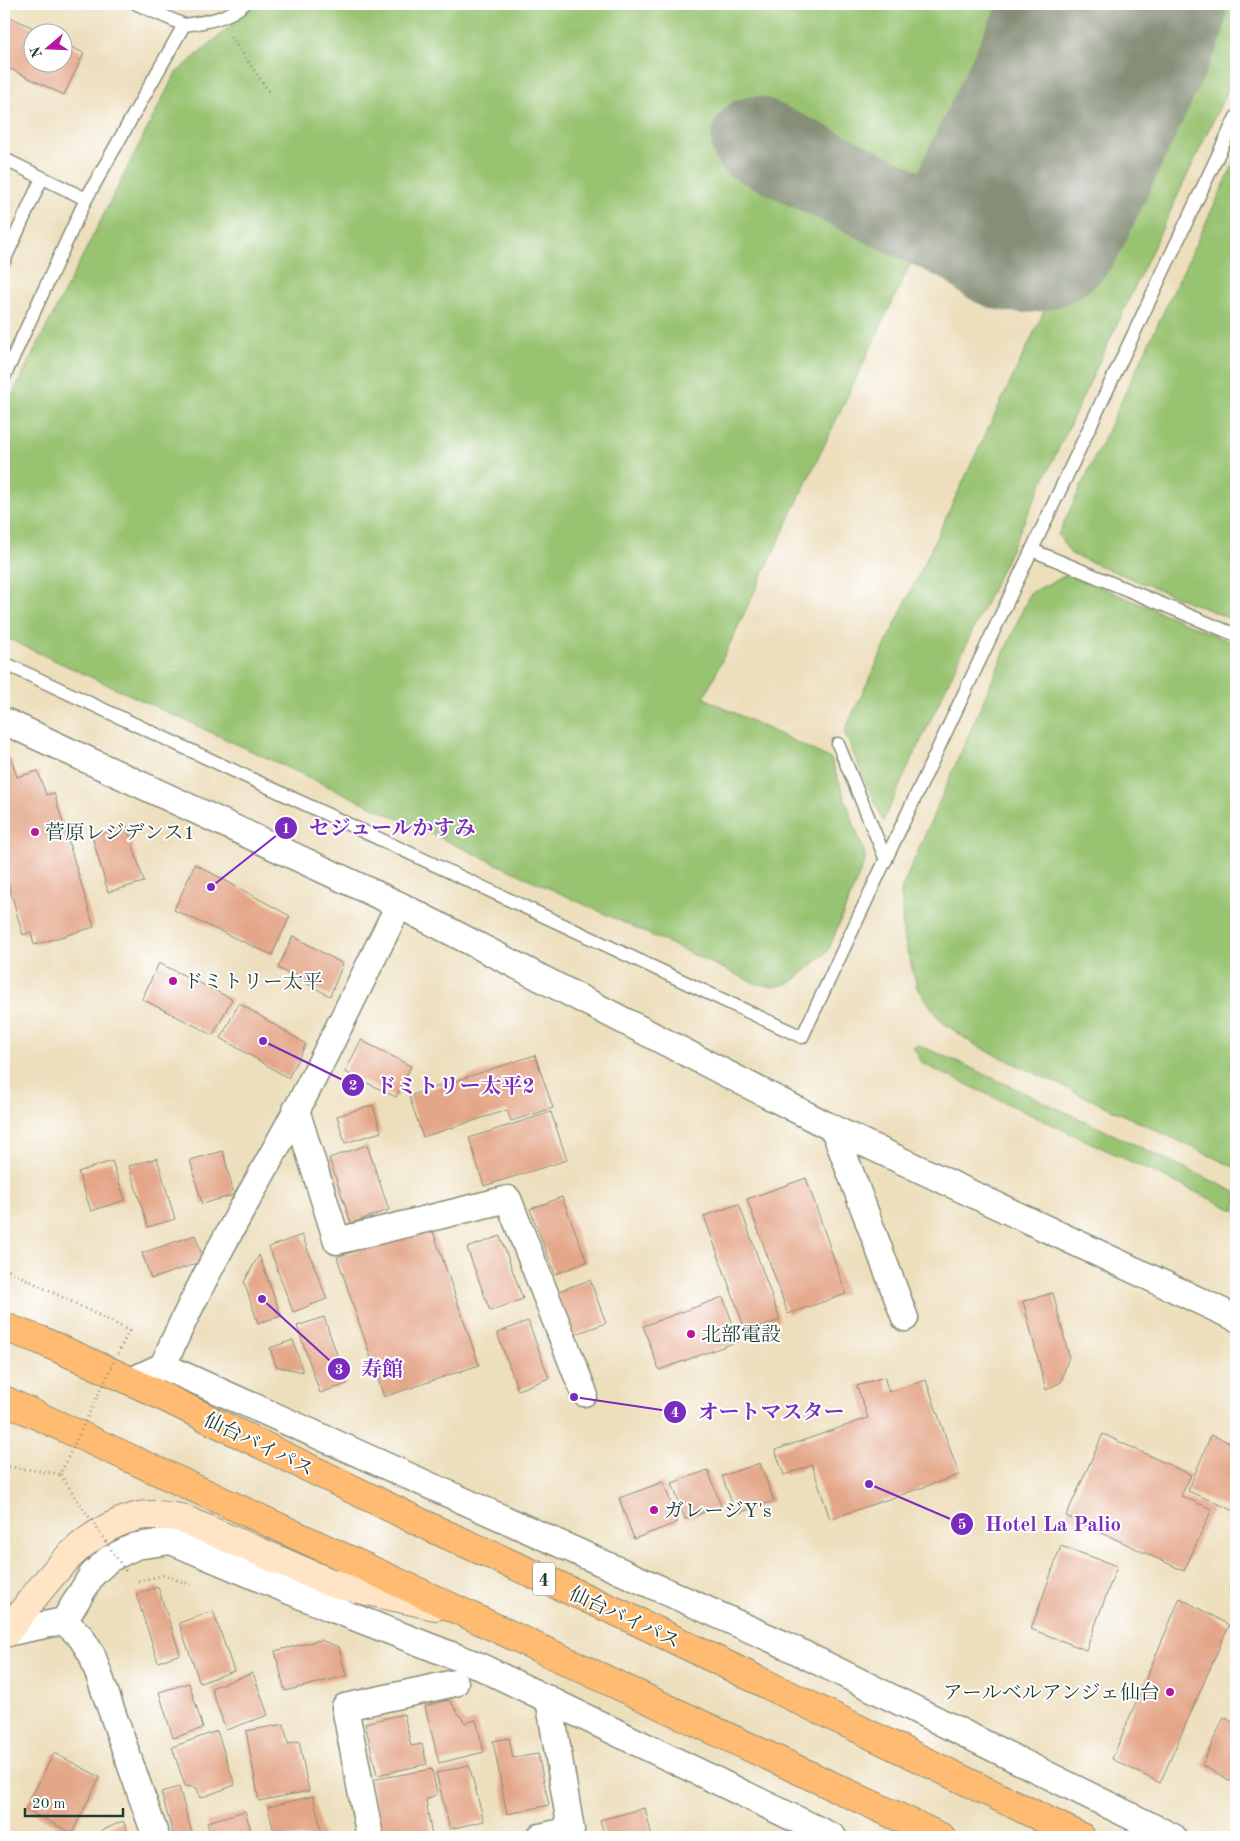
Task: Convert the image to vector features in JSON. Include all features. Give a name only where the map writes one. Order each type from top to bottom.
[{"type":"highway","name":"仙台バイパス","points":[[4,1327],[40,1340],[131,1381],[434,1529],[628,1617],[1081,1837]]},
{"type":"highway","points":[[4,1400],[941,1837]]},
{"type":"street","points":[[4,721],[399,905],[834,1129],[1236,1318]]},
{"type":"street","points":[[131,1381],[163,1366],[207,1273],[296,1110],[399,905]]},
{"type":"street","points":[[296,1110],[337,1241],[508,1199],[584,1393]]},
{"type":"street","points":[[834,1129],[905,1318]]},
{"type":"street","points":[[163,1366],[783,1644],[1173,1837]]},
{"type":"street","points":[[4,1632],[57,1567],[82,1544],[104,1529],[136,1517],[158,1515],[181,1518],[331,1583],[462,1612]]},
{"type":"street","points":[[4,1632],[64,1621],[92,1575],[109,1559],[136,1546],[171,1541],[328,1607],[477,1665],[833,1837]]},
{"type":"street","points":[[64,1621],[81,1637],[92,1655],[156,1837]]},
{"type":"street","points":[[370,1837],[344,1706],[455,1683]]},
{"type":"street","points":[[540,1837],[571,1830],[549,1700]]},
{"type":"lane","points":[[137,4],[184,25],[212,21],[237,10],[244,4]]},
{"type":"lane","points":[[4,376],[86,199],[184,25]]},
{"type":"lane","points":[[4,663],[802,1037],[1236,117]]},
{"type":"lane","points":[[4,160],[86,199]]},
{"type":"lane","points":[[4,260],[42,178]]},
{"type":"lane","points":[[1032,550],[1236,635]]},
{"type":"lane","points":[[838,744],[886,860]]},
{"type":"path","points":[[218,18],[269,92]]},
{"type":"path","points":[[4,1268],[129,1331],[60,1474]]},
{"type":"path","points":[[4,1466],[60,1474],[127,1573]]},
{"type":"green space","points":[[256,4],[1034,4],[939,203],[917,210],[755,124],[744,149],[914,236],[918,248],[704,698],[831,759],[866,858],[828,951],[792,982],[775,987],[757,984],[4,637],[4,411],[175,74]]},
{"type":"green space","points":[[1190,4],[1236,4],[1236,72],[883,821],[844,732]]},
{"type":"green space","points":[[1236,159],[1236,621],[1071,554],[1058,535]]},
{"type":"green space","points":[[1069,574],[1236,644],[1236,1168],[973,1044],[941,1021],[917,987],[903,935],[901,890],[1030,593]]},
{"type":"green space","points":[[918,1045],[961,1063],[1236,1192],[1236,1211],[923,1064],[913,1047]]},
{"type":"building","points":[[4,14],[22,23],[22,72],[72,72],[72,48],[84,53],[64,95],[4,66]]},
{"type":"building","name":"菅原レジデンス1","points":[[11,758],[17,777],[38,771],[46,795],[54,793],[94,927],[34,945],[31,932],[23,935],[4,869],[4,760]]},
{"type":"building","points":[[127,826],[144,882],[108,892],[92,836]]},
{"type":"building","points":[[195,864],[290,916],[272,955],[174,910]]},
{"type":"building","points":[[293,936],[343,964],[330,996],[278,968]]},
{"type":"building","name":"ドミトリー太平","points":[[159,963],[232,999],[213,1035],[142,999]]},
{"type":"building","points":[[239,1003],[306,1044],[288,1078],[221,1038]]},
{"type":"building","points":[[361,1040],[411,1066],[396,1097],[345,1072]]},
{"type":"building","points":[[535,1055],[553,1108],[511,1121],[507,1110],[423,1137],[409,1096]]},
{"type":"building","points":[[373,1105],[381,1132],[345,1143],[337,1116]]},
{"type":"building","points":[[551,1112],[567,1160],[484,1186],[469,1138]]},
{"type":"building","points":[[367,1145],[389,1210],[351,1223],[329,1158]]},
{"type":"building","points":[[223,1151],[234,1195],[202,1204],[190,1160]]},
{"type":"building","points":[[157,1158],[175,1219],[148,1227],[129,1166]]},
{"type":"building","points":[[112,1161],[125,1200],[91,1211],[78,1172]]},
{"type":"building","points":[[806,1178],[846,1294],[788,1314],[747,1199]]},
{"type":"building","points":[[562,1197],[587,1262],[555,1274],[530,1209]]},
{"type":"building","points":[[739,1204],[780,1320],[746,1332],[704,1216]]},
{"type":"building","points":[[431,1225],[479,1365],[384,1397],[337,1257]]},
{"type":"building","points":[[195,1235],[204,1261],[151,1279],[142,1253]]},
{"type":"building","points":[[302,1235],[327,1299],[293,1312],[269,1247]]},
{"type":"building","points":[[500,1236],[523,1299],[490,1311],[467,1248]]},
{"type":"building","points":[[259,1255],[281,1316],[258,1323],[244,1282]]},
{"type":"building","points":[[590,1280],[606,1323],[573,1335],[556,1292]]},
{"type":"building","points":[[1053,1293],[1069,1356],[1061,1382],[1046,1390],[1023,1301]]},
{"type":"building","name":"北部電設","points":[[723,1297],[739,1341],[659,1370],[643,1326]]},
{"type":"building","points":[[324,1317],[347,1384],[320,1393],[297,1326]]},
{"type":"building","points":[[528,1321],[549,1378],[518,1390],[497,1333]]},
{"type":"building","points":[[293,1340],[303,1372],[276,1366],[270,1348]]},
{"type":"building","points":[[884,1377],[889,1392],[926,1380],[959,1475],[830,1519],[812,1465],[784,1475],[775,1450],[868,1418],[857,1386]]},
{"type":"building","points":[[1103,1434],[1191,1475],[1181,1496],[1212,1509],[1184,1571],[1066,1516]]},
{"type":"building","points":[[1211,1435],[1236,1445],[1235,1511],[1188,1491]]},
{"type":"building","points":[[760,1463],[774,1501],[736,1514],[722,1476]]},
{"type":"building","points":[[708,1470],[721,1506],[685,1519],[672,1483]]},
{"type":"building","points":[[663,1482],[678,1522],[634,1539],[619,1498]]},
{"type":"building","points":[[1061,1546],[1117,1566],[1086,1650],[1031,1629]]},
{"type":"building","points":[[1236,1571],[1236,1592],[1229,1589]]},
{"type":"building","points":[[158,1587],[180,1654],[158,1662],[136,1594]]},
{"type":"building","name":"アールベルアンジェ仙台","points":[[1180,1598],[1229,1625],[1160,1783],[1112,1759]]},
{"type":"building","points":[[213,1611],[234,1671],[200,1683],[179,1623]]},
{"type":"building","points":[[320,1640],[339,1647],[346,1676],[285,1691],[275,1651]]},
{"type":"building","points":[[253,1673],[268,1715],[226,1730],[211,1688]]},
{"type":"building","points":[[189,1683],[203,1728],[173,1738],[159,1692]]},
{"type":"building","points":[[449,1700],[465,1723],[476,1720],[484,1752],[439,1763],[425,1706]]},
{"type":"building","points":[[404,1714],[411,1746],[422,1744],[427,1764],[377,1775],[365,1723]]},
{"type":"building","points":[[1224,1717],[1236,1724],[1236,1784],[1202,1765]]},
{"type":"building","points":[[284,1724],[288,1744],[299,1741],[309,1791],[259,1801],[246,1731]]},
{"type":"building","points":[[217,1731],[235,1785],[200,1798],[197,1788],[185,1786],[172,1747]]},
{"type":"building","points":[[509,1738],[513,1758],[538,1754],[549,1805],[507,1814],[493,1741]]},
{"type":"building","points":[[54,1753],[100,1777],[72,1833],[25,1809]]},
{"type":"building","points":[[469,1765],[484,1821],[450,1829],[436,1773]]},
{"type":"building","points":[[432,1769],[437,1794],[426,1800],[432,1837],[382,1837],[371,1780]]},
{"type":"building","points":[[179,1787],[193,1837],[174,1837],[161,1792]]},
{"type":"building","points":[[313,1796],[323,1837],[275,1837],[268,1807]]},
{"type":"building","points":[[645,1808],[652,1837],[605,1837],[600,1820]]},
{"type":"building","points":[[245,1811],[253,1837],[211,1837],[207,1822]]},
{"type":"building","points":[[123,1821],[130,1837],[88,1837]]},
{"type":"taxiway","points":[[755,140],[997,257]]},
{"type":"runway","points":[[1023,204],[1118,4]]},
{"type":"place","name":"菅原レジデンス1","points":[[35,832]]},
{"type":"place","name":"セジュールかすみ","points":[[211,887]]},
{"type":"place","name":"ドミトリー太平","points":[[173,981]]},
{"type":"place","name":"ドミトリー太平2","points":[[263,1041]]},
{"type":"place","name":"寿館","points":[[262,1299]]},
{"type":"place","name":"北部電設","points":[[691,1334]]},
{"type":"place","name":"オートマスター","points":[[574,1397]]},
{"type":"place","name":"Hotel La Palio","points":[[869,1484]]},
{"type":"place","name":"ガレージY's","points":[[654,1510]]},
{"type":"place","name":"アールベルアンジェ仙台","points":[[1170,1692]]}]
